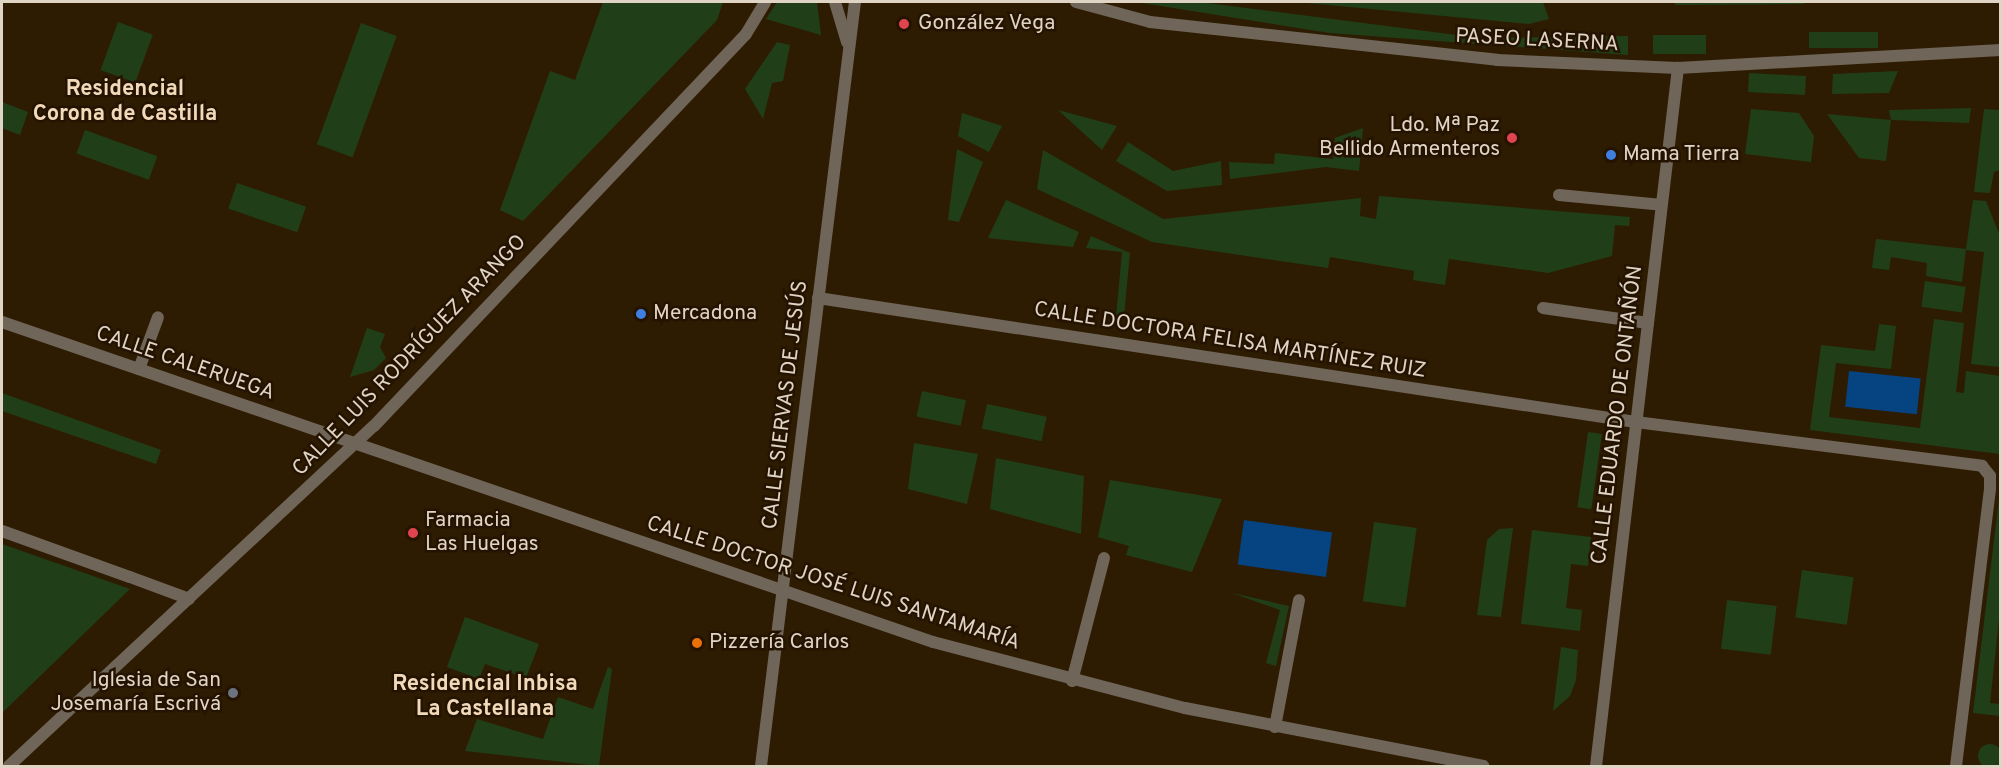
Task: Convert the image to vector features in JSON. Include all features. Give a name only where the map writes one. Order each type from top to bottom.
[{"type":"street","name":"CALLE LUIS RODRÍGUEZ ARANGO","points":[[9,766],[355,443],[746,34],[765,2]]},
{"type":"street","name":"CALLE SIERVAS DE JESÚS","points":[[835,2],[849,49]]},
{"type":"street","name":"CALLE SIERVAS DE JESÚS","points":[[761,766],[855,2]]},
{"type":"street","name":"PASEO LASERNA","points":[[1076,2],[1150,22],[1366,48],[1678,68],[2001,51]]},
{"type":"street","name":"CALLE EDUARDO DE ONTAÑÓN","points":[[1596,766],[1678,68]]},
{"type":"street","points":[[1560,195],[1662,205]]},
{"type":"street","name":"CALLE DOCTORA FELISA MARTÍNEZ RUIZ","points":[[819,298],[1636,422],[1982,466],[1990,476],[1990,489],[1956,766]]},
{"type":"street","points":[[1543,308],[1648,323]]},
{"type":"street","points":[[139,369],[158,317]]},
{"type":"street","name":"CALLE CALERUEGA","points":[[2,322],[355,443]]},
{"type":"street","name":"CALLE DOCTOR JOSÉ LUIS SANTAMARÍA","points":[[355,443],[933,642],[1072,681],[1275,728],[1483,766]]},
{"type":"street","points":[[2,531],[189,599]]},
{"type":"street","points":[[1072,681],[1104,558]]},
{"type":"street","points":[[1275,728],[1299,600]]},
{"type":"green space","points":[[603,2],[723,2],[717,20],[523,221],[500,210],[550,71],[575,80]]},
{"type":"green space","points":[[777,2],[817,2],[821,35],[766,19]]},
{"type":"green space","points":[[1136,2],[1199,2],[1480,38],[1628,36],[1628,55],[1330,33]]},
{"type":"green space","points":[[1297,2],[1543,2],[1549,19],[1529,24]]},
{"type":"green space","points":[[1675,2],[1804,2],[1804,4],[1675,5]]},
{"type":"green space","points":[[118,22],[153,35],[135,83],[101,70]]},
{"type":"green space","points":[[361,23],[397,36],[353,157],[317,144]]},
{"type":"green space","points":[[1809,32],[1878,32],[1878,48],[1809,48]]},
{"type":"green space","points":[[1653,35],[1706,35],[1706,54],[1653,54]]},
{"type":"green space","points":[[777,42],[790,45],[783,81],[772,83],[763,119],[745,89]]},
{"type":"green space","points":[[1898,71],[1889,93],[1832,94],[1833,74]]},
{"type":"green space","points":[[1749,73],[1806,76],[1805,95],[1748,92]]},
{"type":"green space","points":[[2,102],[28,112],[20,135],[2,128]]},
{"type":"green space","points":[[1971,108],[1969,123],[1891,120],[1889,110]]},
{"type":"green space","points":[[1751,109],[1799,113],[1814,136],[1811,162],[1745,154]]},
{"type":"green space","points":[[1984,109],[2000,110],[2000,170],[1994,172],[1990,193],[1974,192]]},
{"type":"green space","points":[[1058,110],[1117,126],[1102,150]]},
{"type":"green space","points":[[962,113],[1002,126],[989,152],[958,136]]},
{"type":"green space","points":[[1827,114],[1891,120],[1886,161],[1859,158]]},
{"type":"green space","points":[[1363,128],[1359,171],[1326,167],[1230,179],[1229,162],[1274,164],[1275,153],[1333,159],[1335,138]]},
{"type":"green space","points":[[85,130],[157,156],[149,180],[76,153]]},
{"type":"green space","points":[[1128,142],[1173,171],[1221,161],[1222,185],[1167,191],[1116,161]]},
{"type":"green space","points":[[957,149],[983,162],[959,222],[948,220]]},
{"type":"green space","points":[[1043,150],[1163,219],[1361,198],[1360,216],[1376,219],[1379,196],[1630,217],[1629,226],[1615,225],[1612,256],[1548,273],[1449,259],[1445,285],[1413,280],[1414,271],[1330,257],[1328,268],[1152,242],[1037,189]]},
{"type":"green space","points":[[237,183],[306,207],[297,232],[228,209]]},
{"type":"green space","points":[[1006,200],[1079,232],[1073,247],[988,238]]},
{"type":"green space","points":[[1973,200],[1986,201],[2000,236],[2000,367],[1971,364],[1984,252],[1966,250],[1962,282],[1926,276],[1927,263],[1891,257],[1889,270],[1872,268],[1876,239],[1966,249]]},
{"type":"green space","points":[[1091,236],[1130,253],[1124,316],[1116,317],[1122,252],[1086,248]]},
{"type":"green space","points":[[1925,281],[1966,287],[1962,312],[1921,307]]},
{"type":"green space","points":[[1934,319],[1964,323],[1956,392],[1964,393],[1966,371],[2000,376],[2000,454],[1810,430],[1821,345],[1875,351],[1879,324],[1896,326],[1891,369],[1836,363],[1829,417],[1920,428]]},
{"type":"green space","points":[[367,328],[385,334],[380,347],[386,358],[374,370],[350,377]]},
{"type":"green space","points":[[922,391],[966,400],[961,426],[917,416]]},
{"type":"green space","points":[[2,393],[161,450],[156,464],[2,411]]},
{"type":"green space","points":[[987,404],[1047,417],[1041,441],[982,428]]},
{"type":"green space","points":[[1588,432],[1602,434],[1591,509],[1577,507]]},
{"type":"green space","points":[[914,443],[978,454],[967,504],[908,489]]},
{"type":"green space","points":[[996,458],[1084,476],[1081,534],[990,509]]},
{"type":"green space","points":[[1110,480],[1222,499],[1192,572],[1126,555],[1129,546],[1098,537]]},
{"type":"green space","points":[[2000,491],[2000,610],[1990,703],[2000,704],[2000,716],[1973,713]]},
{"type":"green space","points":[[1374,522],[1417,528],[1405,607],[1363,601]]},
{"type":"green space","points":[[1513,528],[1501,617],[1477,615],[1487,540],[1499,529]]},
{"type":"green space","points":[[1532,530],[1591,537],[1588,566],[1571,564],[1566,608],[1582,610],[1580,631],[1521,624]]},
{"type":"green space","points":[[2,544],[130,589],[2,713]]},
{"type":"green space","points":[[1802,570],[1853,577],[1847,625],[1795,618]]},
{"type":"green space","points":[[1232,593],[1289,606],[1276,666],[1266,663],[1280,610]]},
{"type":"green space","points":[[1727,600],[1777,606],[1771,655],[1721,649]]},
{"type":"green space","points":[[465,617],[539,644],[526,678],[485,664],[479,679],[447,667]]},
{"type":"green space","points":[[1561,647],[1578,650],[1576,680],[1570,696],[1553,711]]},
{"type":"green space","points":[[608,667],[612,669],[599,766],[465,751],[477,719],[543,739],[558,697],[593,709]]},
{"type":"green space","points":[[1990,744],[1995,745],[2001,751],[2001,761],[1995,767],[1990,768],[1985,767],[1979,761],[1978,756],[1979,751],[1985,745]]},
{"type":"water","points":[[1849,371],[1921,379],[1917,414],[1845,407]]},
{"type":"water","points":[[1244,520],[1332,532],[1326,577],[1238,565]]},
{"type":"place","name":"González Vega","points":[[904,24]]},
{"type":"place","name":"Ldo. Mª Paz Bellido Armenteros","points":[[1512,138]]},
{"type":"place","name":"Mama Tierra","points":[[1611,155]]},
{"type":"place","name":"Mercadona","points":[[641,314]]},
{"type":"place","name":"Farmacia Las Huelgas","points":[[413,533]]},
{"type":"place","name":"Pizzería Carlos","points":[[697,643]]},
{"type":"place","name":"Iglesia de San Josemaría Escrivá","points":[[233,693]]},
{"type":"district","name":"Residencial Corona de Castilla","points":[[125,102]]},
{"type":"district","name":"Residencial Inbisa La Castellana","points":[[485,696]]}]
